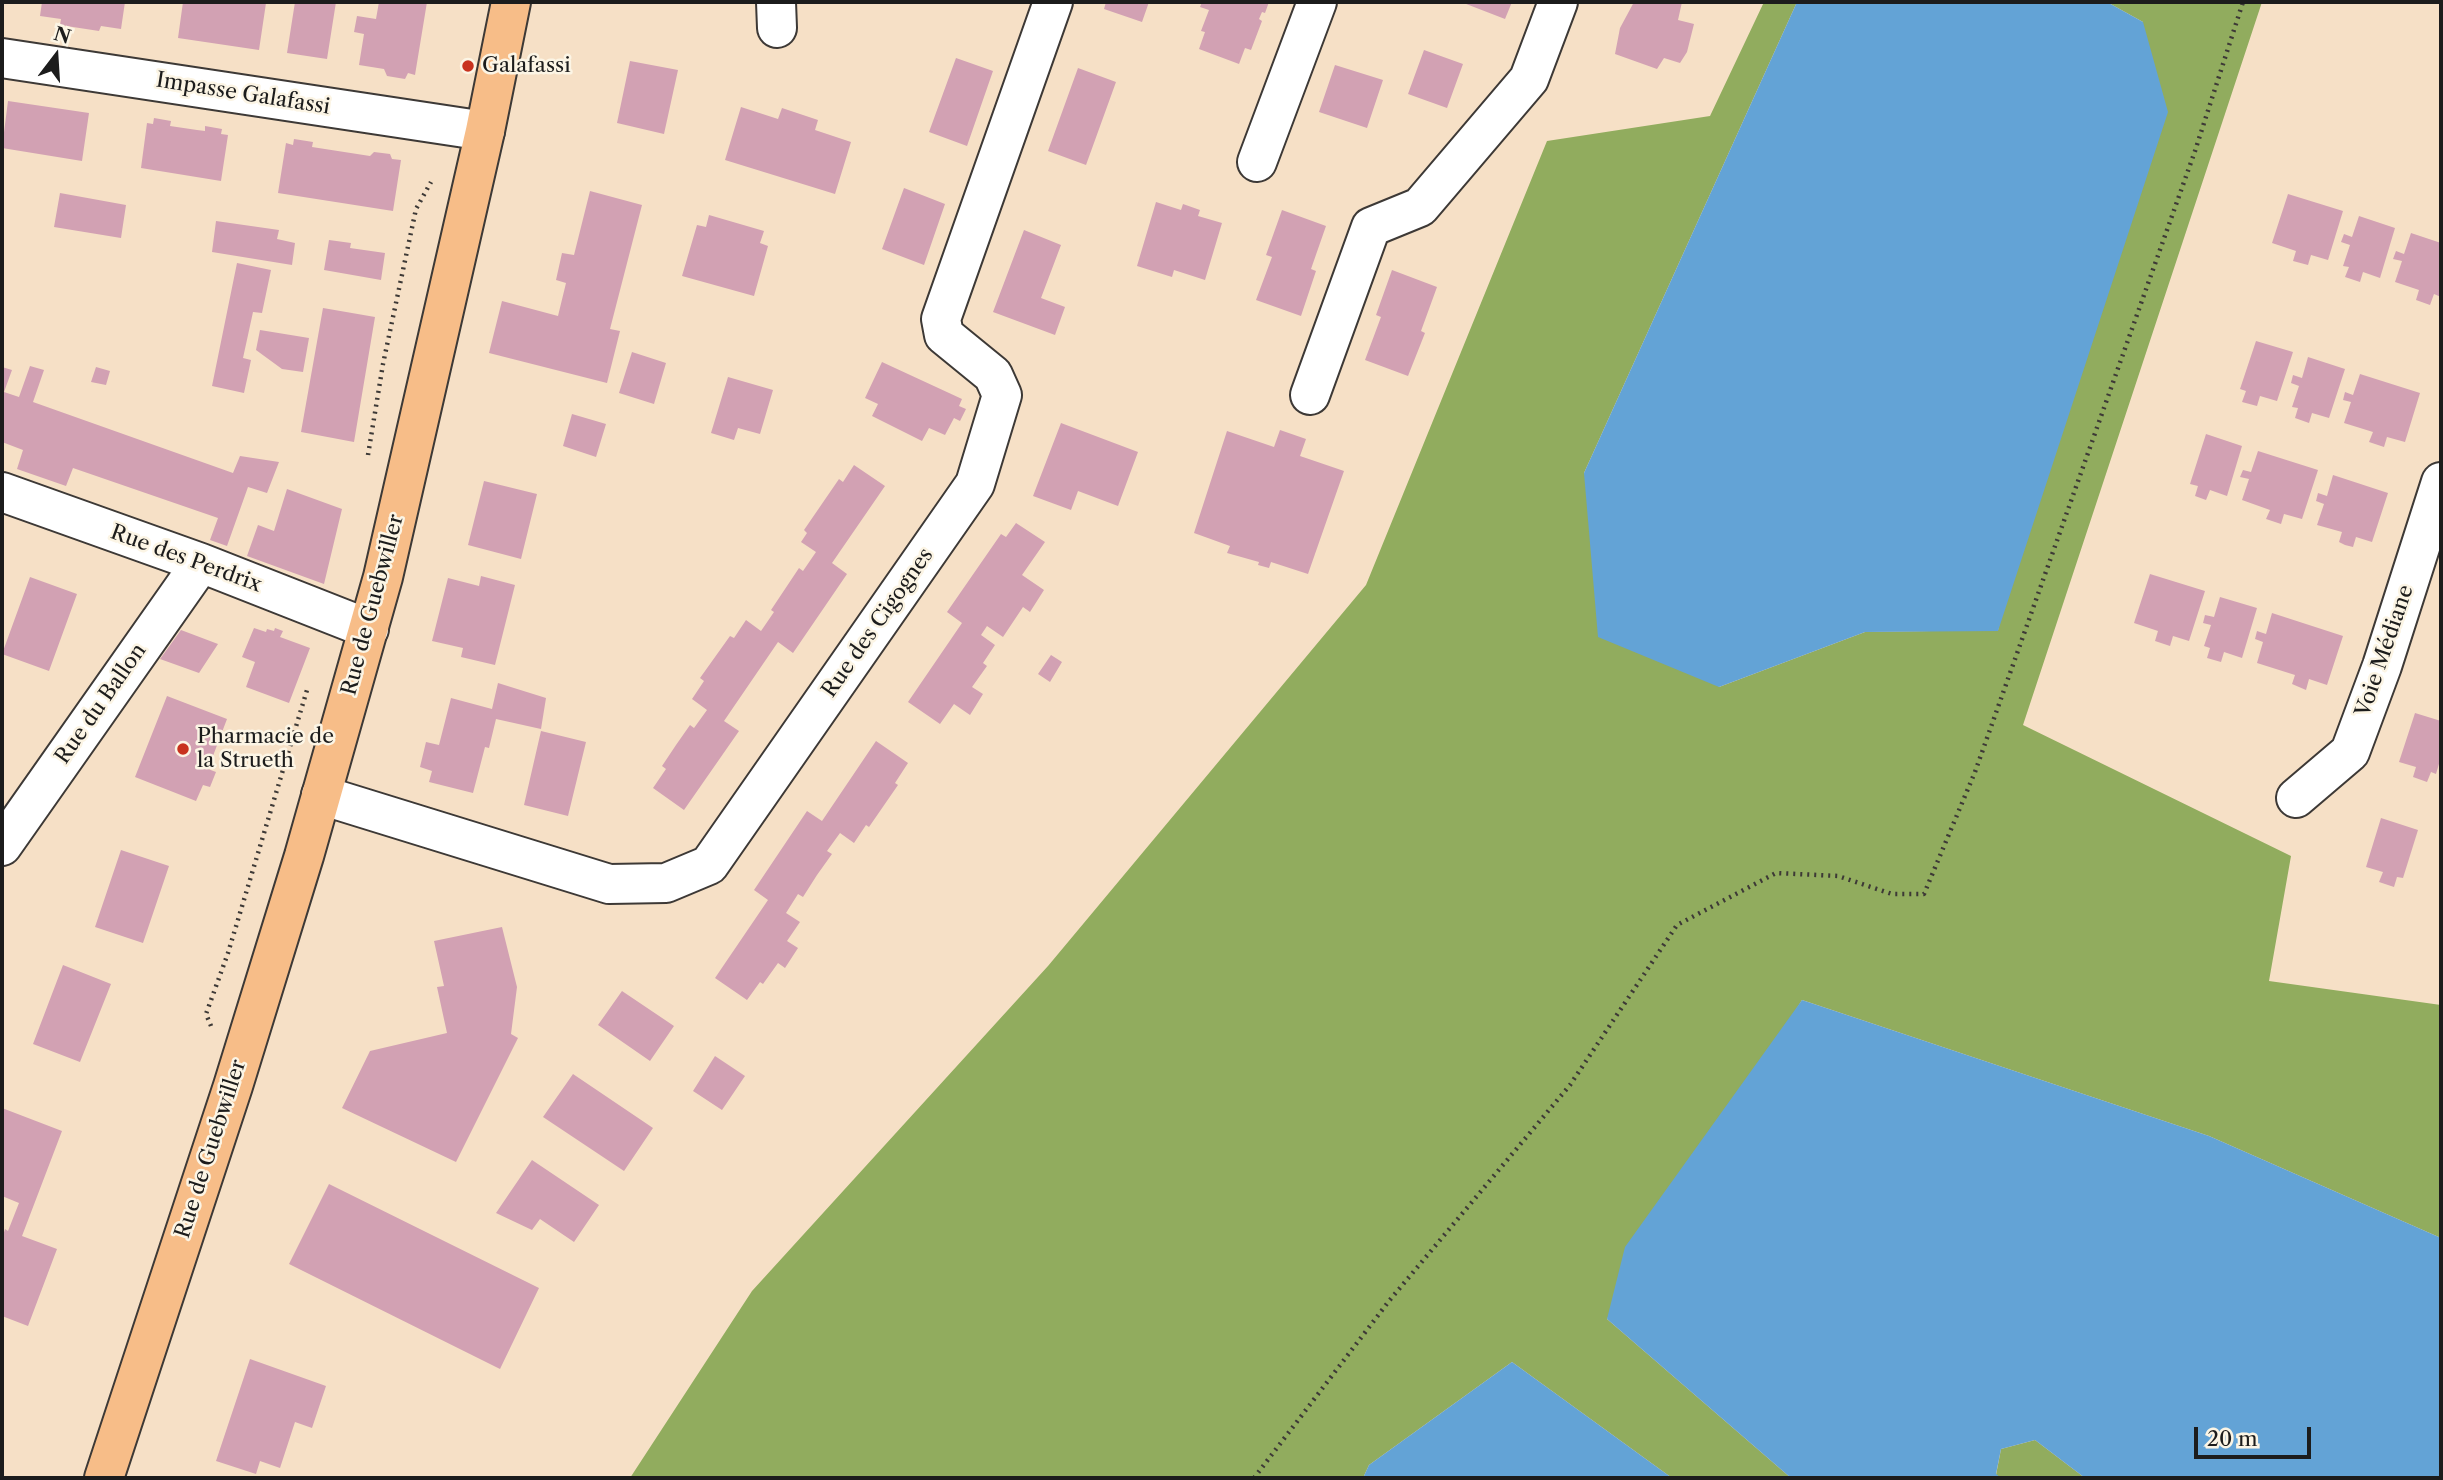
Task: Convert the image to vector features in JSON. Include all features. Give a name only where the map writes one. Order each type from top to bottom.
[{"type":"main road","name":"Rue de Guebwiller","points":[[104,1478],[233,1086],[369,629],[485,131],[512,2]]},
{"type":"street","name":"Rue des Cigognes","points":[[321,795],[609,884],[666,883],[709,865],[975,484],[1002,395],[993,375],[944,335],[941,319],[1053,2]]},
{"type":"street","points":[[1257,162],[1317,2]]},
{"type":"street","points":[[1310,395],[1371,227],[1420,207],[1529,79],[1558,2]]},
{"type":"street","name":"Impasse Galafassi","points":[[2,58],[485,131]]},
{"type":"street","name":"Voie Médiane","points":[[2296,798],[2350,752],[2382,666],[2441,482]]},
{"type":"street","name":"Rue des Perdrix","points":[[2,492],[201,563],[369,629]]},
{"type":"street","name":"Rue du Ballon","points":[[2,846],[201,563]]},
{"type":"path","points":[[1254,1478],[1389,1301],[1570,1085],[1677,925],[1776,873],[1838,876],[1892,894],[1924,894],[1975,772],[2195,151],[2243,2]]},
{"type":"path","points":[[367,457],[383,364],[416,209],[436,173],[447,124]]},
{"type":"path","points":[[233,1086],[206,1014],[228,953],[310,679]]},
{"type":"green space","points":[[1764,2],[1797,2],[1584,473],[1719,687],[1865,632],[1998,630],[2143,22],[2107,2],[2262,2],[2023,725],[2291,856],[2269,981],[2441,1005],[2441,1238],[2209,1136],[1802,1000],[1607,1319],[1791,1478],[1672,1478],[1512,1362],[1369,1465],[1363,1478],[630,1478],[752,1291],[1048,966],[1366,585],[1547,141],[1710,116]]},
{"type":"green space","points":[[2035,1440],[2085,1478],[2001,1478],[1996,1475],[2001,1449]]},
{"type":"water","points":[[1797,2],[2107,2],[2143,22],[2168,112],[1998,631],[1865,632],[1719,687],[1598,637],[1584,473]]},
{"type":"water","points":[[1802,1000],[2209,1136],[2441,1238],[2441,1478],[2085,1478],[2035,1440],[2001,1449],[1996,1474],[2001,1478],[1791,1478],[1607,1319],[1625,1247]]},
{"type":"water","points":[[1512,1362],[1672,1478],[1363,1478],[1369,1465]]},
{"type":"building","points":[[42,2],[125,2],[121,29],[101,26],[99,31],[60,25],[61,19],[40,16]]},
{"type":"building","points":[[183,2],[266,3],[259,50],[178,38]]},
{"type":"building","points":[[295,2],[336,2],[327,59],[287,53]]},
{"type":"building","points":[[379,2],[427,2],[415,75],[408,73],[405,79],[387,76],[384,69],[359,65],[364,34],[354,32],[357,16],[376,19]]},
{"type":"building","points":[[1106,2],[1149,2],[1142,22],[1104,9]]},
{"type":"building","points":[[1202,2],[1269,2],[1265,13],[1262,12],[1259,19],[1262,21],[1251,50],[1245,48],[1239,64],[1199,49],[1205,32],[1201,31],[1209,10],[1200,7]]},
{"type":"building","points":[[1461,2],[1512,2],[1505,19]]},
{"type":"building","points":[[1634,2],[1682,2],[1678,20],[1694,24],[1687,52],[1680,63],[1664,58],[1657,69],[1615,54],[1620,28]]},
{"type":"building","points":[[1424,50],[1463,64],[1447,108],[1408,94]]},
{"type":"building","points":[[956,58],[993,71],[967,146],[929,132]]},
{"type":"building","points":[[630,61],[678,70],[664,134],[617,123]]},
{"type":"building","points":[[1335,65],[1383,80],[1367,128],[1319,112]]},
{"type":"building","points":[[1078,68],[1116,82],[1086,165],[1048,151]]},
{"type":"building","points":[[8,101],[89,113],[82,161],[2,148]]},
{"type":"building","points":[[741,107],[778,119],[782,108],[818,120],[815,130],[851,142],[835,194],[725,160]]},
{"type":"building","points":[[154,118],[171,121],[170,126],[205,131],[205,126],[222,129],[221,134],[228,135],[221,181],[141,168],[147,123],[153,124]]},
{"type":"building","points":[[294,139],[313,142],[312,147],[370,156],[374,152],[390,154],[392,159],[401,160],[393,211],[278,193],[286,143],[293,145]]},
{"type":"building","points":[[904,188],[945,204],[924,265],[882,249]]},
{"type":"building","points":[[590,191],[642,205],[610,329],[620,331],[607,383],[489,353],[502,301],[558,316],[566,283],[556,280],[562,253],[574,255]]},
{"type":"building","points":[[60,193],[126,205],[121,238],[54,227]]},
{"type":"building","points":[[2288,194],[2343,211],[2328,260],[2311,255],[2308,265],[2293,261],[2296,251],[2272,243]]},
{"type":"building","points":[[1156,202],[1181,210],[1183,204],[1200,210],[1198,216],[1222,223],[1205,280],[1174,270],[1172,277],[1137,266]]},
{"type":"building","points":[[1282,210],[1326,226],[1311,269],[1316,271],[1301,316],[1256,300],[1272,257],[1266,255]]},
{"type":"building","points":[[709,215],[764,231],[760,243],[768,246],[754,296],[682,276],[697,225],[706,227]]},
{"type":"building","points":[[2359,216],[2395,228],[2380,278],[2363,272],[2360,282],[2345,277],[2349,267],[2343,266],[2350,245],[2341,242],[2344,234],[2352,237]]},
{"type":"building","points":[[216,221],[279,230],[277,239],[295,243],[292,265],[212,252]]},
{"type":"building","points":[[1024,230],[1061,245],[1041,298],[1065,307],[1055,335],[993,312]]},
{"type":"building","points":[[2411,233],[2441,243],[2441,297],[2434,294],[2430,305],[2416,300],[2419,290],[2395,282],[2402,261],[2393,259],[2396,251],[2404,254]]},
{"type":"building","points":[[329,240],[351,243],[350,248],[385,253],[381,280],[324,270]]},
{"type":"building","points":[[237,263],[271,270],[262,313],[253,312],[243,358],[251,360],[244,393],[212,386]]},
{"type":"building","points":[[1392,270],[1437,287],[1421,331],[1425,333],[1408,376],[1365,360],[1381,317],[1376,315]]},
{"type":"building","points":[[323,308],[375,317],[354,442],[301,432]]},
{"type":"building","points":[[260,330],[309,338],[303,372],[282,369],[256,350]]},
{"type":"building","points":[[2256,341],[2293,352],[2277,401],[2260,396],[2257,406],[2242,402],[2246,391],[2240,389]]},
{"type":"building","points":[[632,352],[666,363],[654,404],[619,393]]},
{"type":"building","points":[[2308,357],[2345,369],[2329,418],[2312,413],[2309,423],[2295,418],[2298,408],[2292,407],[2299,386],[2291,383],[2293,375],[2302,378]]},
{"type":"building","points":[[882,362],[962,399],[959,406],[966,409],[960,421],[954,418],[945,435],[929,428],[922,441],[872,416],[878,404],[865,398]]},
{"type":"building","points":[[30,366],[44,370],[33,402],[233,473],[240,456],[279,462],[267,493],[248,487],[227,546],[210,540],[218,518],[73,468],[66,486],[17,469],[23,450],[2,442],[2,367],[12,370],[4,392],[19,397]]},
{"type":"building","points":[[96,367],[110,371],[106,385],[91,382]]},
{"type":"building","points":[[2360,374],[2420,393],[2405,442],[2387,437],[2384,447],[2369,442],[2373,432],[2344,423],[2351,402],[2343,400],[2345,392],[2353,395]]},
{"type":"building","points":[[728,377],[773,390],[760,434],[738,428],[734,440],[711,433]]},
{"type":"building","points":[[572,414],[606,424],[596,457],[563,446]]},
{"type":"building","points":[[1061,423],[1138,452],[1118,506],[1078,491],[1071,510],[1033,496]]},
{"type":"building","points":[[1280,430],[1306,439],[1300,456],[1344,471],[1308,574],[1271,562],[1269,568],[1258,565],[1259,562],[1227,553],[1230,546],[1194,533],[1227,431],[1274,447]]},
{"type":"building","points":[[2206,434],[2242,446],[2227,496],[2210,490],[2206,500],[2195,496],[2198,486],[2190,484]]},
{"type":"building","points":[[2258,451],[2318,470],[2302,519],[2284,514],[2281,524],[2266,519],[2270,510],[2242,500],[2249,479],[2240,477],[2243,470],[2251,472]]},
{"type":"building","points":[[854,465],[885,486],[832,563],[847,574],[793,653],[778,642],[724,721],[739,731],[684,810],[653,788],[666,769],[662,766],[676,745],[690,725],[694,728],[707,710],[692,699],[704,681],[700,678],[730,636],[734,638],[746,620],[761,631],[774,612],[771,610],[799,568],[803,571],[816,552],[801,542],[807,533],[804,530],[839,479],[843,482]]},
{"type":"building","points":[[2333,475],[2388,493],[2372,542],[2356,537],[2353,547],[2345,545],[2339,542],[2342,532],[2317,525],[2324,504],[2316,501],[2318,493],[2327,496]]},
{"type":"building","points":[[484,481],[537,494],[521,559],[468,545]]},
{"type":"building","points":[[287,489],[342,509],[324,584],[247,556],[258,525],[274,531]]},
{"type":"building","points":[[1016,523],[1045,542],[1022,575],[1044,590],[1030,612],[1023,607],[1003,637],[987,626],[981,635],[995,645],[983,663],[987,666],[972,687],[983,694],[970,715],[954,704],[940,724],[908,702],[962,623],[947,612],[1001,534],[1006,537]]},
{"type":"building","points":[[2150,574],[2205,591],[2189,641],[2173,636],[2170,646],[2155,641],[2158,631],[2134,623]]},
{"type":"building","points":[[481,576],[515,585],[495,665],[461,657],[463,648],[432,641],[448,578],[479,586]]},
{"type":"building","points":[[30,577],[77,594],[49,671],[2,654]]},
{"type":"building","points":[[2220,597],[2257,608],[2242,658],[2224,652],[2221,662],[2207,658],[2210,648],[2204,646],[2211,625],[2203,623],[2205,615],[2214,617]]},
{"type":"building","points":[[2272,613],[2343,636],[2327,685],[2309,679],[2306,690],[2292,684],[2295,675],[2257,663],[2263,642],[2255,639],[2257,631],[2266,634]]},
{"type":"building","points":[[254,628],[266,632],[267,629],[274,631],[275,628],[283,631],[280,637],[310,648],[289,703],[246,687],[255,662],[242,657]]},
{"type":"building","points":[[181,630],[218,644],[199,673],[160,659]]},
{"type":"building","points":[[1051,655],[1062,662],[1050,682],[1038,674]]},
{"type":"building","points":[[498,683],[546,698],[541,729],[496,719],[489,748],[485,747],[473,793],[429,782],[432,771],[420,767],[426,742],[439,745],[451,698],[492,709]]},
{"type":"building","points":[[167,696],[227,719],[208,769],[216,772],[210,787],[203,785],[196,801],[135,777]]},
{"type":"building","points":[[2415,713],[2441,721],[2441,757],[2436,774],[2431,772],[2427,782],[2413,777],[2416,767],[2399,762]]},
{"type":"building","points":[[541,731],[586,742],[568,816],[524,805]]},
{"type":"building","points":[[876,741],[908,763],[895,783],[898,785],[869,827],[866,825],[854,843],[840,833],[827,851],[832,854],[803,897],[798,894],[786,913],[800,922],[787,941],[798,948],[785,968],[778,963],[747,1000],[715,978],[768,900],[754,890],[807,811],[822,821]]},
{"type":"building","points":[[2381,818],[2418,830],[2403,878],[2397,877],[2394,887],[2379,882],[2383,872],[2366,867]]},
{"type":"building","points":[[121,850],[169,866],[143,943],[95,927]]},
{"type":"building","points":[[502,927],[517,987],[511,1034],[518,1038],[456,1162],[342,1108],[370,1051],[447,1033],[437,987],[444,986],[434,941]]},
{"type":"building","points":[[63,965],[111,984],[80,1062],[33,1044]]},
{"type":"building","points":[[622,991],[674,1026],[650,1061],[598,1025]]},
{"type":"building","points":[[715,1056],[745,1076],[722,1110],[693,1091]]},
{"type":"building","points":[[573,1074],[653,1128],[624,1171],[543,1117]]},
{"type":"building","points":[[2,1108],[62,1131],[22,1236],[57,1249],[28,1326],[2,1316],[2,1239],[19,1203],[2,1196]]},
{"type":"building","points":[[532,1160],[599,1205],[574,1242],[540,1219],[532,1230],[496,1213]]},
{"type":"building","points":[[329,1184],[539,1288],[500,1369],[289,1264]]},
{"type":"building","points":[[250,1359],[326,1386],[312,1428],[295,1422],[280,1468],[260,1461],[256,1474],[216,1461]]},
{"type":"place","name":"Galafassi","points":[[468,66]]},
{"type":"place","name":"Pharmacie de la Strueth","points":[[183,749]]}]
